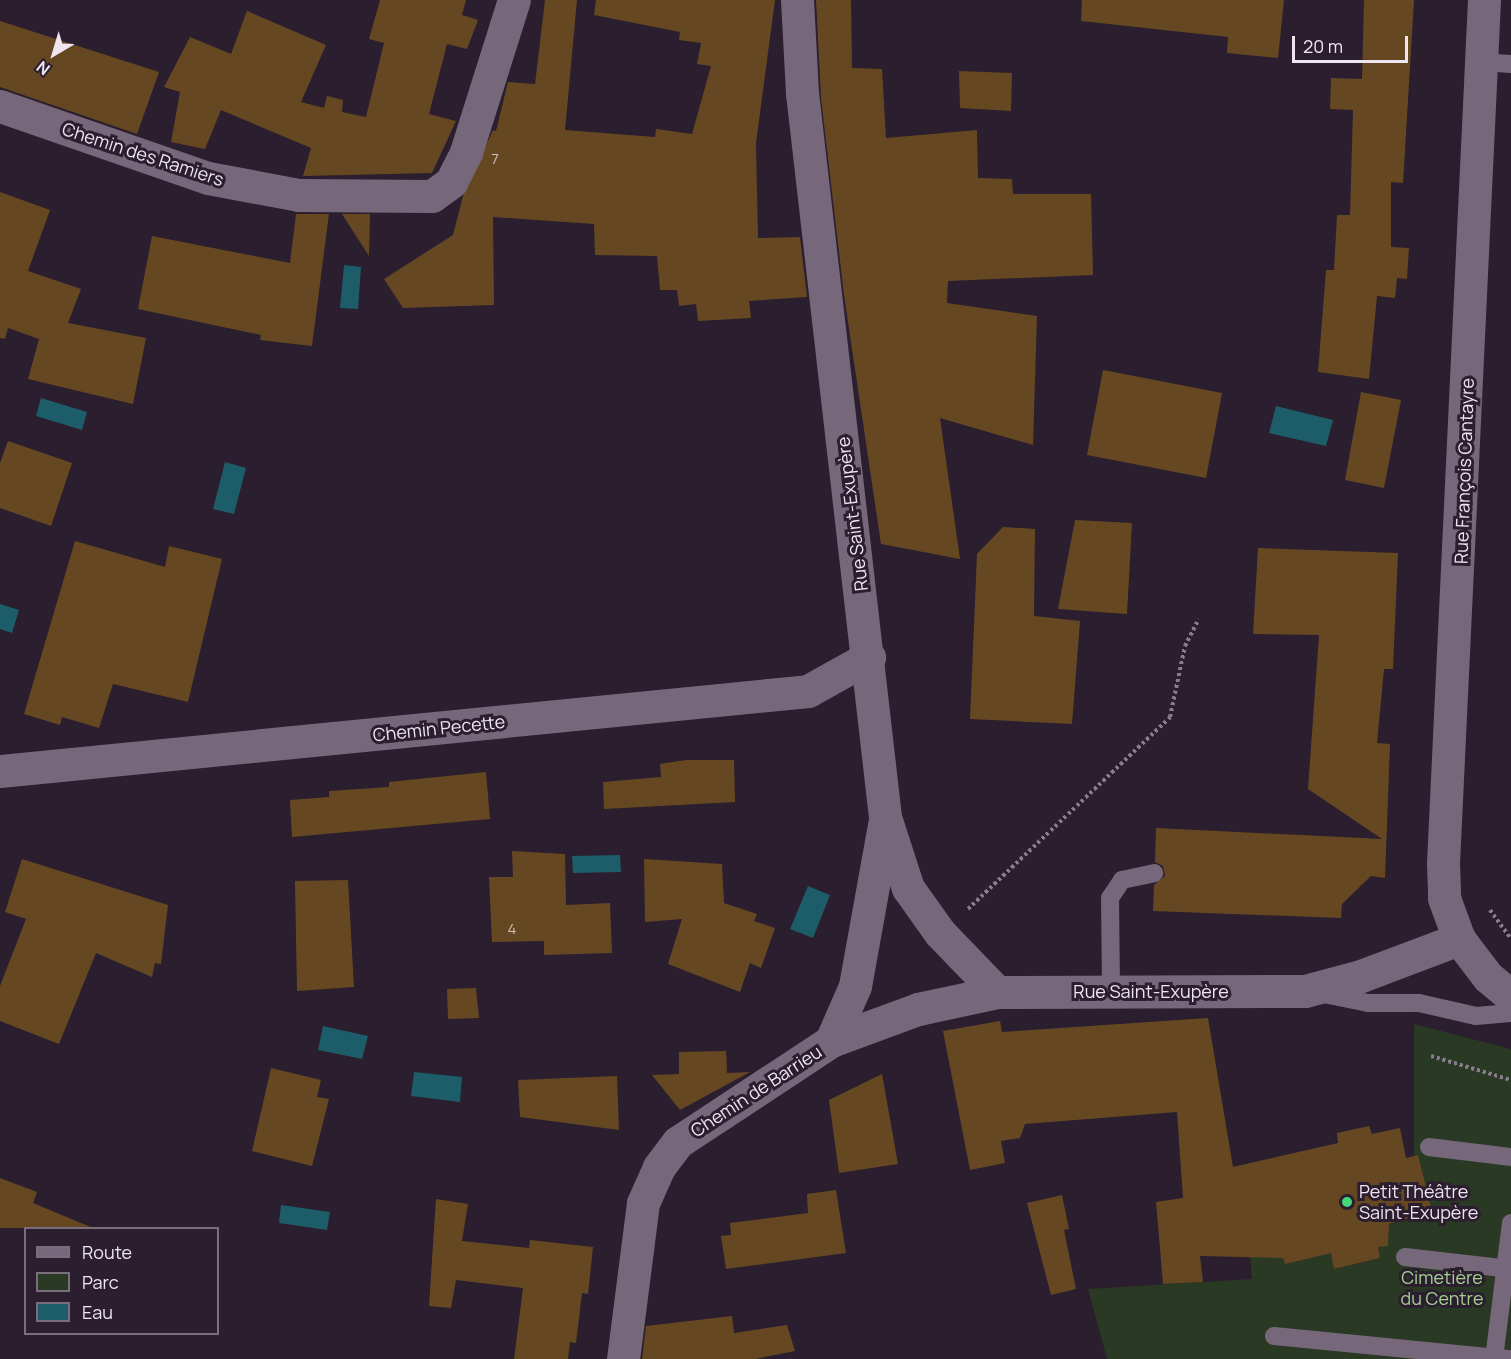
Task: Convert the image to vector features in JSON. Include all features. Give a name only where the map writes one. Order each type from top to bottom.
[{"type":"street","name":"Chemin des Ramiers","points":[[0,106],[208,178],[299,195],[432,196],[451,182],[466,152],[514,0]]},
{"type":"street","name":"Rue Saint-Exupère","points":[[797,0],[802,93],[869,657],[885,818],[908,888],[940,933],[997,992]]},
{"type":"street","name":"Rue François Cantayre","points":[[1459,939],[1444,898],[1443,864],[1496,63],[1484,0]]},
{"type":"street","name":"Chemin Pecette","points":[[0,771],[808,691],[869,657]]},
{"type":"street","name":"Chemin de Barrieu","points":[[623,1359],[643,1203],[659,1167],[678,1142],[831,1041],[855,986],[885,818]]},
{"type":"street","name":"Rue Saint-Exupère","points":[[831,1041],[918,1009],[997,992],[1305,991],[1361,976],[1459,939]]},
{"type":"street","points":[[1459,939],[1488,977],[1511,996]]},
{"type":"lane","points":[[1111,992],[1110,898],[1122,880],[1154,873]]},
{"type":"lane","name":"Rue Saint-Exupère","points":[[1305,991],[1368,1003],[1419,1003],[1476,1016],[1511,1012]]},
{"type":"lane","points":[[1429,1147],[1511,1157]]},
{"type":"lane","points":[[1274,1336],[1499,1359],[1511,1223]]},
{"type":"lane","points":[[1405,1257],[1508,1269]]},
{"type":"path","points":[[991,888],[1170,717],[1185,646],[1199,619]]},
{"type":"path","points":[[1431,1056],[1511,1080]]},
{"type":"green space","name":"Cimetière du Centre","points":[[1414,1024],[1511,1049],[1511,1359],[1107,1359],[1088,1289],[1252,1279],[1250,1257],[1331,1253],[1335,1269],[1380,1258],[1378,1247],[1388,1245],[1389,1224],[1408,1220],[1418,1155],[1414,1156]]},
{"type":"water","points":[[344,265],[361,267],[358,309],[340,308]]},
{"type":"water","points":[[41,398],[87,412],[82,430],[36,416]]},
{"type":"water","points":[[1276,406],[1333,420],[1326,446],[1269,433]]},
{"type":"water","points":[[225,462],[246,468],[234,514],[213,509]]},
{"type":"water","points":[[0,604],[19,610],[12,633],[0,629]]},
{"type":"water","points":[[620,855],[621,872],[573,873],[572,856]]},
{"type":"water","points":[[808,886],[830,895],[813,938],[790,929]]},
{"type":"water","points":[[323,1026],[368,1036],[362,1059],[318,1050]]},
{"type":"water","points":[[414,1072],[462,1077],[460,1102],[411,1096]]},
{"type":"water","points":[[281,1205],[330,1212],[327,1230],[279,1223]]},
{"type":"building","points":[[380,0],[466,0],[462,15],[478,20],[467,49],[447,44],[429,114],[456,121],[432,173],[303,176],[311,148],[221,110],[205,149],[171,142],[180,92],[164,87],[190,37],[231,54],[247,11],[326,45],[301,102],[324,108],[327,96],[343,100],[342,112],[366,117],[384,43],[369,39]]},
{"type":"building","points":[[545,0],[577,0],[565,130],[655,137],[656,129],[692,134],[711,66],[697,64],[701,43],[679,40],[680,32],[594,15],[596,0],[775,0],[756,143],[758,238],[800,237],[807,297],[749,301],[751,318],[698,321],[696,304],[679,306],[677,290],[660,290],[657,256],[595,255],[594,224],[493,217],[494,305],[403,308],[384,279],[453,235],[463,196],[493,130],[496,131],[508,82],[535,84]]},
{"type":"building","points":[[816,0],[851,0],[852,68],[882,69],[886,138],[977,130],[978,178],[1012,179],[1013,194],[1091,194],[1093,275],[948,281],[947,303],[1037,316],[1033,445],[940,418],[960,559],[881,544],[844,295],[821,98]]},
{"type":"building","points":[[1082,0],[1284,0],[1278,58],[1227,53],[1228,37],[1081,21]]},
{"type":"building","points":[[1364,0],[1414,0],[1403,183],[1391,182],[1391,247],[1409,248],[1407,279],[1397,278],[1395,298],[1377,296],[1369,379],[1318,372],[1326,270],[1334,270],[1337,215],[1350,215],[1353,110],[1330,109],[1331,78],[1362,79]]},
{"type":"building","points":[[0,21],[159,72],[137,134],[0,87]]},
{"type":"building","points":[[959,71],[1012,73],[1011,111],[960,108]]},
{"type":"building","points":[[0,192],[50,210],[28,271],[81,289],[68,323],[146,338],[133,404],[28,379],[39,339],[8,328],[5,339],[0,338]]},
{"type":"building","points":[[296,214],[329,214],[312,346],[260,340],[261,335],[138,309],[152,236],[290,263]]},
{"type":"building","points":[[342,214],[370,214],[369,256]]},
{"type":"building","points":[[1103,370],[1222,393],[1206,478],[1087,455]]},
{"type":"building","points":[[1361,392],[1401,400],[1384,488],[1345,480]]},
{"type":"building","points":[[8,441],[72,463],[51,526],[0,508],[0,463]]},
{"type":"building","points":[[1075,520],[1132,523],[1127,614],[1058,609]]},
{"type":"building","points":[[1003,527],[1035,529],[1034,616],[1080,621],[1072,724],[970,719],[977,554]]},
{"type":"building","points":[[75,541],[165,567],[169,546],[222,559],[188,702],[113,684],[99,728],[62,717],[60,725],[24,714]]},
{"type":"building","points":[[1258,548],[1398,553],[1393,669],[1384,669],[1377,743],[1390,744],[1385,878],[1371,876],[1342,904],[1341,918],[1153,911],[1154,885],[1165,876],[1163,866],[1155,862],[1156,828],[1382,839],[1308,789],[1319,635],[1253,634]]},
{"type":"building","points":[[686,760],[734,760],[735,802],[604,809],[603,782],[661,777],[660,764]]},
{"type":"building","points":[[486,772],[490,819],[292,837],[290,800],[329,797],[329,791],[389,787],[389,782]]},
{"type":"building","points":[[512,851],[565,854],[566,905],[610,903],[612,953],[544,955],[544,941],[492,942],[489,877],[513,877]]},
{"type":"building","points":[[22,859],[168,905],[161,964],[155,963],[152,977],[96,953],[59,1044],[0,1021],[0,986],[26,919],[5,912]]},
{"type":"building","points":[[644,859],[722,864],[724,903],[757,914],[754,921],[775,928],[761,968],[750,963],[740,992],[668,964],[682,919],[645,922]]},
{"type":"building","points":[[348,880],[354,987],[297,991],[295,881]]},
{"type":"building","points":[[476,988],[479,1018],[448,1019],[447,989]]},
{"type":"building","points":[[1208,1018],[1233,1167],[1338,1143],[1337,1133],[1369,1126],[1372,1134],[1400,1128],[1406,1158],[1418,1155],[1432,1211],[1389,1224],[1388,1246],[1378,1247],[1380,1258],[1334,1269],[1331,1253],[1285,1264],[1283,1258],[1200,1256],[1203,1282],[1163,1284],[1156,1202],[1183,1198],[1177,1112],[1025,1124],[1020,1138],[1001,1141],[1005,1163],[970,1170],[943,1031],[1000,1021],[1002,1032]]},
{"type":"building","points":[[726,1051],[727,1073],[750,1072],[680,1110],[652,1075],[679,1074],[679,1052]]},
{"type":"building","points":[[271,1068],[321,1080],[317,1097],[329,1099],[312,1166],[252,1151]]},
{"type":"building","points":[[882,1074],[898,1164],[839,1173],[829,1100]]},
{"type":"building","points":[[617,1076],[619,1130],[520,1117],[518,1080]]},
{"type":"building","points":[[0,1178],[37,1192],[33,1203],[91,1227],[24,1227],[0,1228]]},
{"type":"building","points":[[836,1190],[846,1253],[726,1269],[721,1236],[731,1235],[730,1223],[808,1213],[807,1194]]},
{"type":"building","points":[[1062,1195],[1069,1229],[1064,1230],[1076,1289],[1051,1295],[1027,1203]]},
{"type":"building","points":[[436,1199],[468,1204],[462,1241],[529,1248],[530,1240],[593,1247],[588,1294],[582,1293],[576,1343],[570,1342],[568,1359],[514,1359],[523,1288],[456,1280],[451,1308],[429,1306]]},
{"type":"building","points":[[732,1316],[734,1333],[787,1325],[795,1351],[755,1359],[642,1359],[646,1326]]},
{"type":"place","name":"Petit Théâtre Saint-Exupère","points":[[1347,1202]]}]
